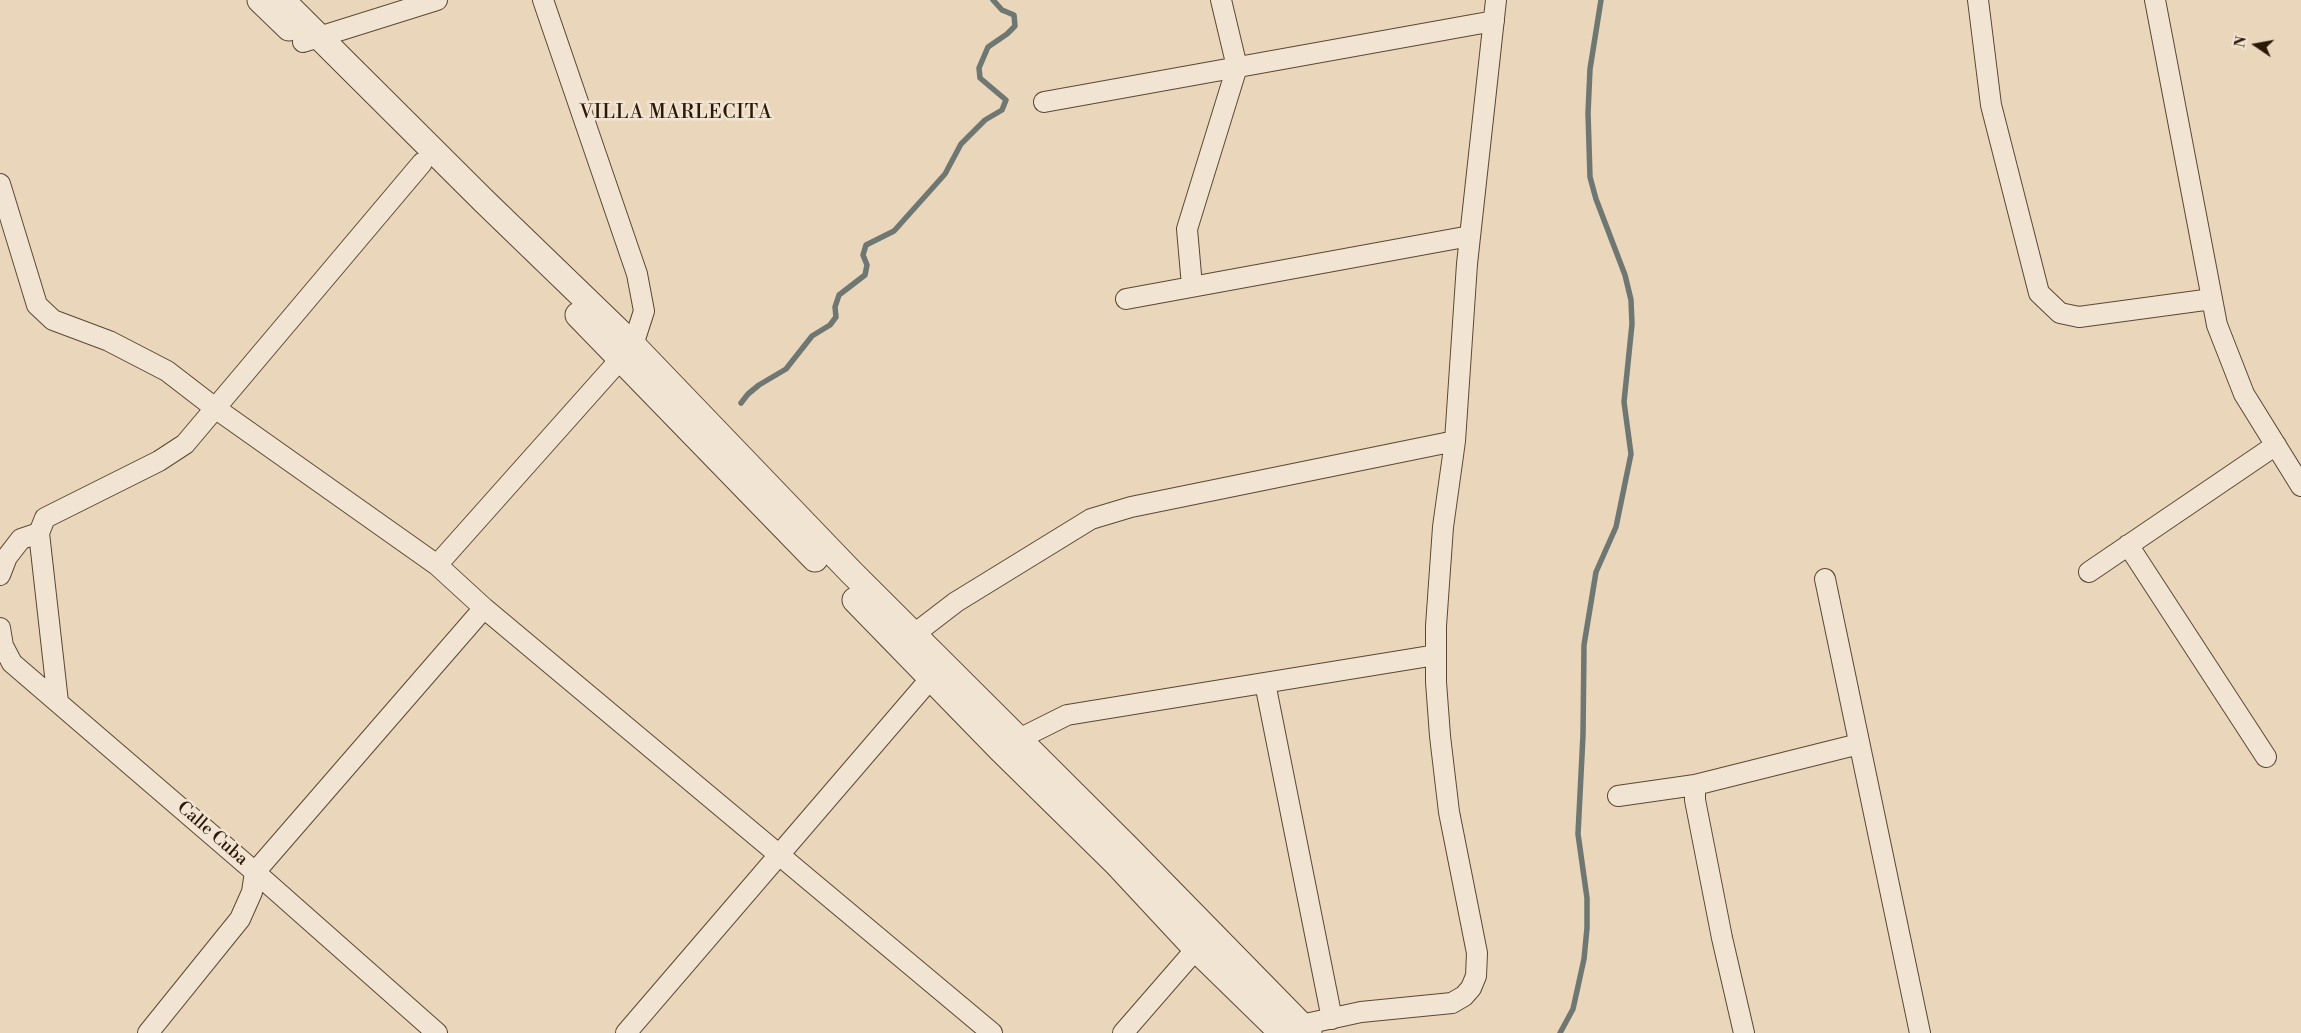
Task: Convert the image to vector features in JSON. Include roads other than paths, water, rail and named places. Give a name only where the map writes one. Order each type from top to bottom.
[{"type":"street","points":[[260,0],[311,39],[485,202],[931,678],[1127,847],[1298,1030]]},
{"type":"street","points":[[282,0],[311,39],[422,164],[627,352],[913,634],[1008,744],[1196,949],[1298,1030]]},
{"type":"street","points":[[311,39],[437,0]]},
{"type":"street","points":[[437,565],[627,352],[644,311],[637,274],[543,0]]},
{"type":"street","points":[[1192,286],[1187,230],[1237,67],[1221,0]]},
{"type":"street","points":[[1298,1030],[1361,1012],[1452,1003],[1464,996],[1471,988],[1476,976],[1477,953],[1447,793],[1436,682],[1436,655],[1443,527],[1455,441],[1470,236],[1496,0]]},
{"type":"street","points":[[1978,0],[1991,105],[2039,293],[2060,313],[2079,317],[2212,299]]},
{"type":"street","points":[[2155,0],[2217,324],[2244,394],[2301,486]]},
{"type":"street","points":[[1044,102],[1494,21]]},
{"type":"street","points":[[58,702],[39,533],[45,518],[159,461],[185,444],[422,164]]},
{"type":"street","points":[[0,184],[37,306],[53,320],[109,341],[167,371],[215,408],[437,565],[484,608],[992,1033]]},
{"type":"street","points":[[1126,298],[1470,236]]},
{"type":"street","points":[[913,634],[956,602],[1091,519],[1131,507],[1455,441]]},
{"type":"street","points":[[2088,572],[2276,445]]},
{"type":"street","points":[[0,575],[7,557],[21,539],[39,533]]},
{"type":"street","points":[[2128,545],[2266,756]]},
{"type":"street","points":[[1825,579],[1920,1033]]},
{"type":"street","points":[[148,1033],[240,919],[252,892],[255,872],[484,608]]},
{"type":"street","name":"Calle Cuba","points":[[0,628],[3,646],[12,663],[255,872],[437,1033]]},
{"type":"street","points":[[1008,744],[1067,715],[1436,655]]},
{"type":"street","points":[[626,1033],[931,678]]},
{"type":"street","points":[[1265,683],[1332,1019]]},
{"type":"street","points":[[1618,796],[1694,785],[1859,744]]},
{"type":"street","points":[[1694,785],[1695,800],[1717,911],[1744,1033]]},
{"type":"street","points":[[1123,1033],[1196,949]]},
{"type":"waterway","points":[[741,403],[759,385],[786,369],[812,336],[830,325],[836,317],[835,307],[839,295],[865,275],[867,265],[863,255],[866,245],[894,231],[945,174],[961,144],[985,120],[1002,110],[1006,100],[980,78],[979,68],[988,47],[1015,26],[1014,15],[1002,10],[993,0]]},
{"type":"waterway","points":[[1560,1033],[1573,1009],[1584,959],[1587,928],[1587,898],[1578,834],[1583,735],[1584,645],[1596,572],[1616,527],[1631,454],[1624,402],[1632,324],[1631,300],[1625,275],[1596,199],[1590,177],[1588,113],[1590,69],[1601,0]]},
{"type":"district","name":"VILLA MARLECITA","points":[[676,113]]}]
